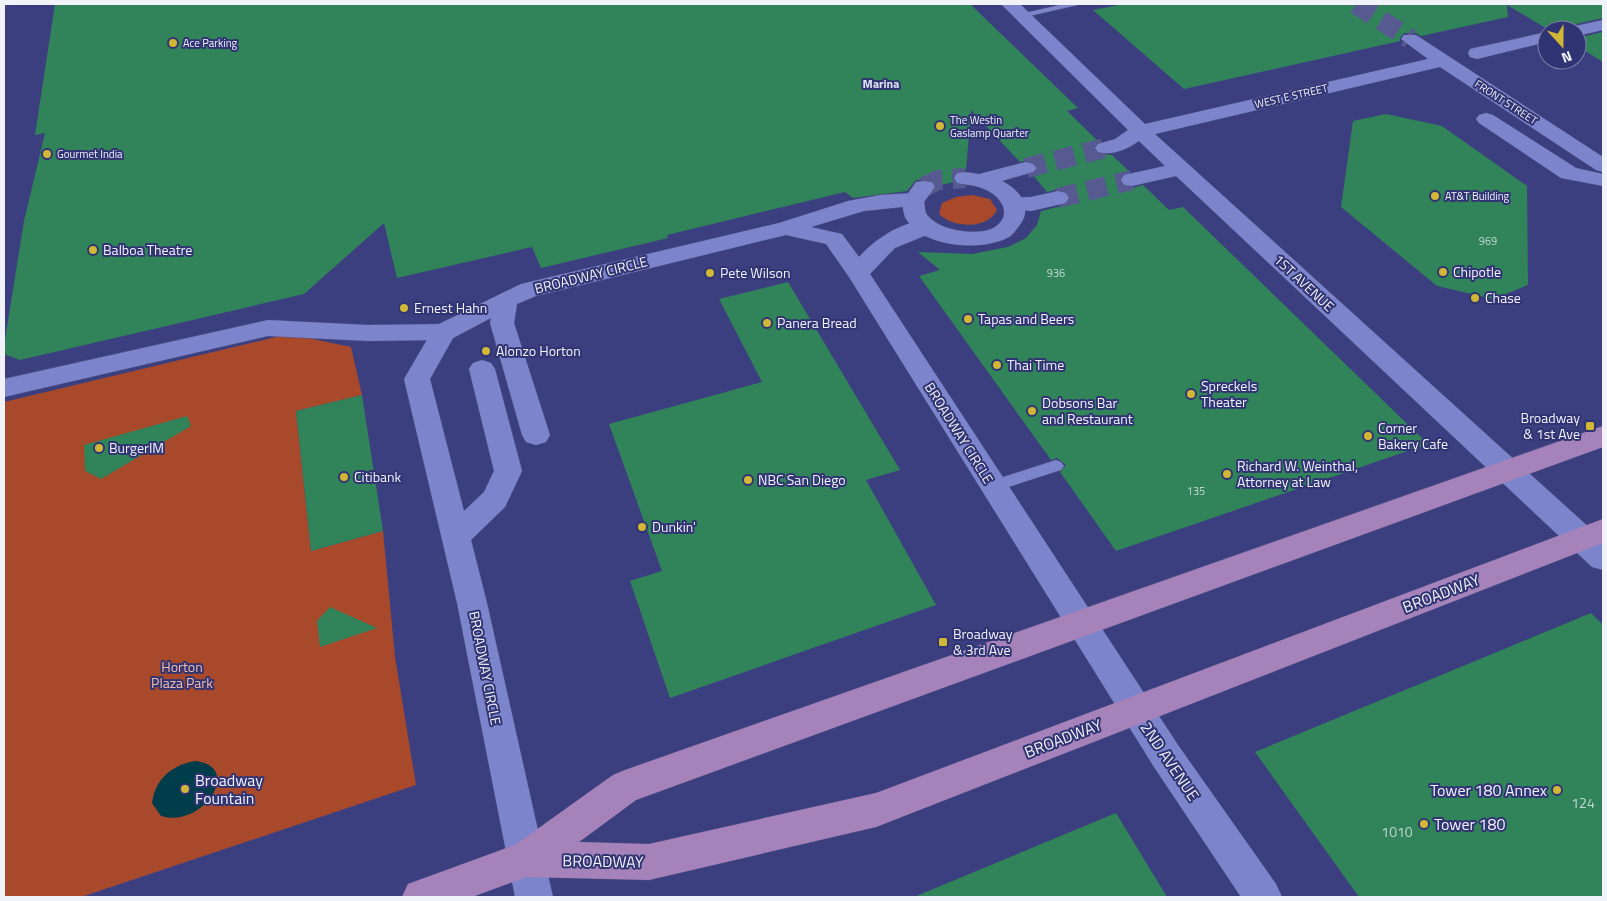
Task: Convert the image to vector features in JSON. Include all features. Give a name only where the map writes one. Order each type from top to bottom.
[{"type":"main road","name":"BROADWAY","points":[[421,897],[526,859],[626,787],[1603,436]]},
{"type":"main road","name":"BROADWAY","points":[[526,859],[649,862],[876,810],[1136,709],[1596,542]]},
{"type":"street","name":"1ST AVENUE","points":[[1016,9],[1140,131],[1506,470],[1596,542]]},
{"type":"street","points":[[1587,28],[1603,25]]},
{"type":"street","name":"FRONT STREET","points":[[1410,39],[1603,166]]},
{"type":"street","points":[[1477,53],[1537,40]]},
{"type":"street","name":"WEST E STREET","points":[[1140,131],[1443,61]]},
{"type":"street","points":[[1486,119],[1569,173],[1603,180]]},
{"type":"street","points":[[1105,148],[1122,144],[1140,131]]},
{"type":"street","points":[[786,228],[822,214],[919,193],[913,210],[926,227],[940,234],[956,238],[990,237],[1004,231],[1012,222],[1016,213],[1014,202],[1007,193],[996,186],[973,179],[1026,168]]},
{"type":"street","points":[[1132,180],[1180,168]]},
{"type":"street","points":[[1014,202],[1030,204],[1058,198]]},
{"type":"street","points":[[858,273],[882,245],[897,236],[926,227]]},
{"type":"street","name":"BROADWAY CIRCLE","points":[[534,897],[472,603],[417,379],[444,332],[506,300],[530,290],[786,228],[834,239],[858,273],[1081,622]]},
{"type":"street","points":[[506,300],[502,323],[536,435]]},
{"type":"street","points":[[4,388],[268,328],[368,333],[444,332]]},
{"type":"street","points":[[456,537],[495,499],[508,471],[482,369]]},
{"type":"street","name":"2ND AVENUE","points":[[1081,622],[1136,709],[1263,897]]},
{"type":"lane","points":[[1016,9],[1077,4]]},
{"type":"lane","points":[[993,486],[1056,466]]},
{"type":"green space","points":[[972,195],[990,199],[997,210],[986,221],[970,225],[961,224],[945,219],[939,214],[942,203],[956,197]]},
{"type":"green space","name":"Horton Plaza Park","points":[[289,334],[351,347],[362,395],[296,411],[311,551],[383,531],[395,657],[416,785],[81,897],[4,897],[4,402]]},
{"type":"water","points":[[195,761],[209,765],[216,774],[217,784],[212,795],[203,806],[191,814],[177,818],[161,816],[152,803],[161,780],[166,774],[179,766]]},
{"type":"building","points":[[55,4],[970,4],[1078,108],[1067,111],[1099,142],[1093,148],[1096,153],[1112,155],[1130,172],[1124,173],[1119,179],[1122,186],[1132,188],[1143,185],[1169,210],[1183,207],[1428,444],[1116,551],[1060,472],[1066,465],[1057,458],[1051,460],[919,276],[940,270],[918,252],[972,254],[1008,247],[1026,238],[1037,225],[1041,211],[1066,205],[1071,199],[1066,191],[1058,189],[1047,192],[1032,174],[1038,167],[1027,160],[1020,162],[971,110],[966,170],[955,172],[952,177],[954,182],[937,186],[932,180],[916,180],[907,191],[853,198],[845,192],[667,235],[668,238],[541,268],[532,247],[397,278],[384,223],[304,294],[20,360],[4,354],[4,346],[24,221],[45,133],[35,135]]},
{"type":"building","points":[[1124,4],[1603,4],[1603,18],[1587,22],[1537,20],[1537,23],[1507,5],[1508,17],[1421,36],[1416,33],[1404,33],[1400,41],[1184,89],[1093,10]]},
{"type":"building","points":[[1603,32],[1603,62],[1587,52],[1587,36]]},
{"type":"building","name":"AT&T Building","points":[[1386,114],[1442,126],[1527,186],[1528,285],[1493,299],[1437,286],[1341,207],[1353,121]]},
{"type":"building","name":"NBC San Diego","points":[[788,282],[900,470],[866,480],[936,605],[670,698],[630,581],[662,571],[609,424],[762,382],[719,299]]},
{"type":"building","points":[[362,395],[383,531],[311,551],[296,411]]},
{"type":"building","points":[[187,416],[191,426],[101,479],[85,471],[84,445]]},
{"type":"building","points":[[330,607],[377,628],[320,647],[317,621]]},
{"type":"building","name":"Tower 180","points":[[1591,613],[1603,625],[1603,897],[1359,897],[1255,752]]},
{"type":"building","points":[[1116,813],[1167,897],[914,897]]},
{"type":"tunnel","points":[[1356,4],[1410,39]]},
{"type":"tunnel","points":[[1026,168],[1105,148]]},
{"type":"tunnel","points":[[924,187],[938,180],[965,178]]},
{"type":"tunnel","points":[[1058,198],[1132,180]]},
{"type":"place","name":"Ace Parking","points":[[173,43]]},
{"type":"place","name":"The Westin Gaslamp Quarter","points":[[940,126]]},
{"type":"place","name":"Gourmet India","points":[[47,154]]},
{"type":"place","name":"AT&T Building","points":[[1435,196]]},
{"type":"place","name":"Balboa Theatre","points":[[93,250]]},
{"type":"place","name":"Chipotle","points":[[1443,272]]},
{"type":"place","name":"Pete Wilson","points":[[710,273]]},
{"type":"place","name":"Chase","points":[[1475,298]]},
{"type":"place","name":"Ernest Hahn","points":[[404,308]]},
{"type":"place","name":"Tapas and Beers","points":[[968,319]]},
{"type":"place","name":"Panera Bread","points":[[767,323]]},
{"type":"place","name":"Alonzo Horton","points":[[486,351]]},
{"type":"place","name":"Thai Time","points":[[997,365]]},
{"type":"place","name":"Spreckels Theater","points":[[1191,394]]},
{"type":"place","name":"Dobsons Bar and Restaurant","points":[[1032,411]]},
{"type":"place","name":"Broadway & 1st Ave","points":[[1590,426]]},
{"type":"place","name":"Corner Bakery Cafe","points":[[1368,436]]},
{"type":"place","name":"BurgerIM","points":[[99,448]]},
{"type":"place","name":"Richard W. Weinthal, Attorney at Law","points":[[1227,474]]},
{"type":"place","name":"Citibank","points":[[344,477]]},
{"type":"place","name":"NBC San Diego","points":[[748,480]]},
{"type":"place","name":"Dunkin'","points":[[642,527]]},
{"type":"place","name":"Broadway & 3rd Ave","points":[[943,642]]},
{"type":"place","name":"Broadway Fountain","points":[[185,789]]},
{"type":"place","name":"Tower 180 Annex","points":[[1557,790]]},
{"type":"place","name":"Tower 180","points":[[1424,824]]},
{"type":"district","name":"Marina","points":[[881,84]]}]
